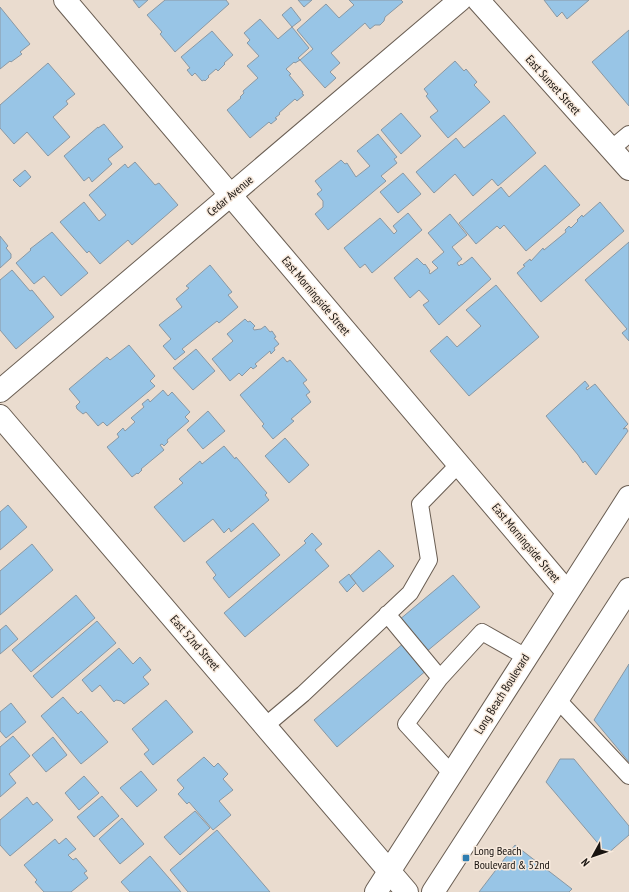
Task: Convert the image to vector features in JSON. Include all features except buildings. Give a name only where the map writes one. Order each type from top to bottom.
[{"type":"street","name":"East Morningside Street","points":[[65,0],[568,592]]},
{"type":"street","name":"Cedar Avenue","points":[[0,391],[460,0]]},
{"type":"street","name":"East Sunset Street","points":[[478,0],[629,169]]},
{"type":"street","name":"East 52nd Street","points":[[0,416],[407,892]]},
{"type":"street","name":"Long Beach Boulevard","points":[[376,892],[629,497]]},
{"type":"street","points":[[433,892],[629,589]]},
{"type":"lane","points":[[611,149],[629,134]]},
{"type":"lane","points":[[265,726],[303,694],[410,593],[429,560],[420,504],[459,464]]},
{"type":"lane","points":[[387,614],[440,678]]},
{"type":"lane","points":[[452,774],[406,724],[440,678],[482,632],[526,657]]},
{"type":"lane","points":[[557,699],[629,776]]},
{"type":"place","name":"Long Beach Boulevard & 52nd","points":[[466,858]]}]
